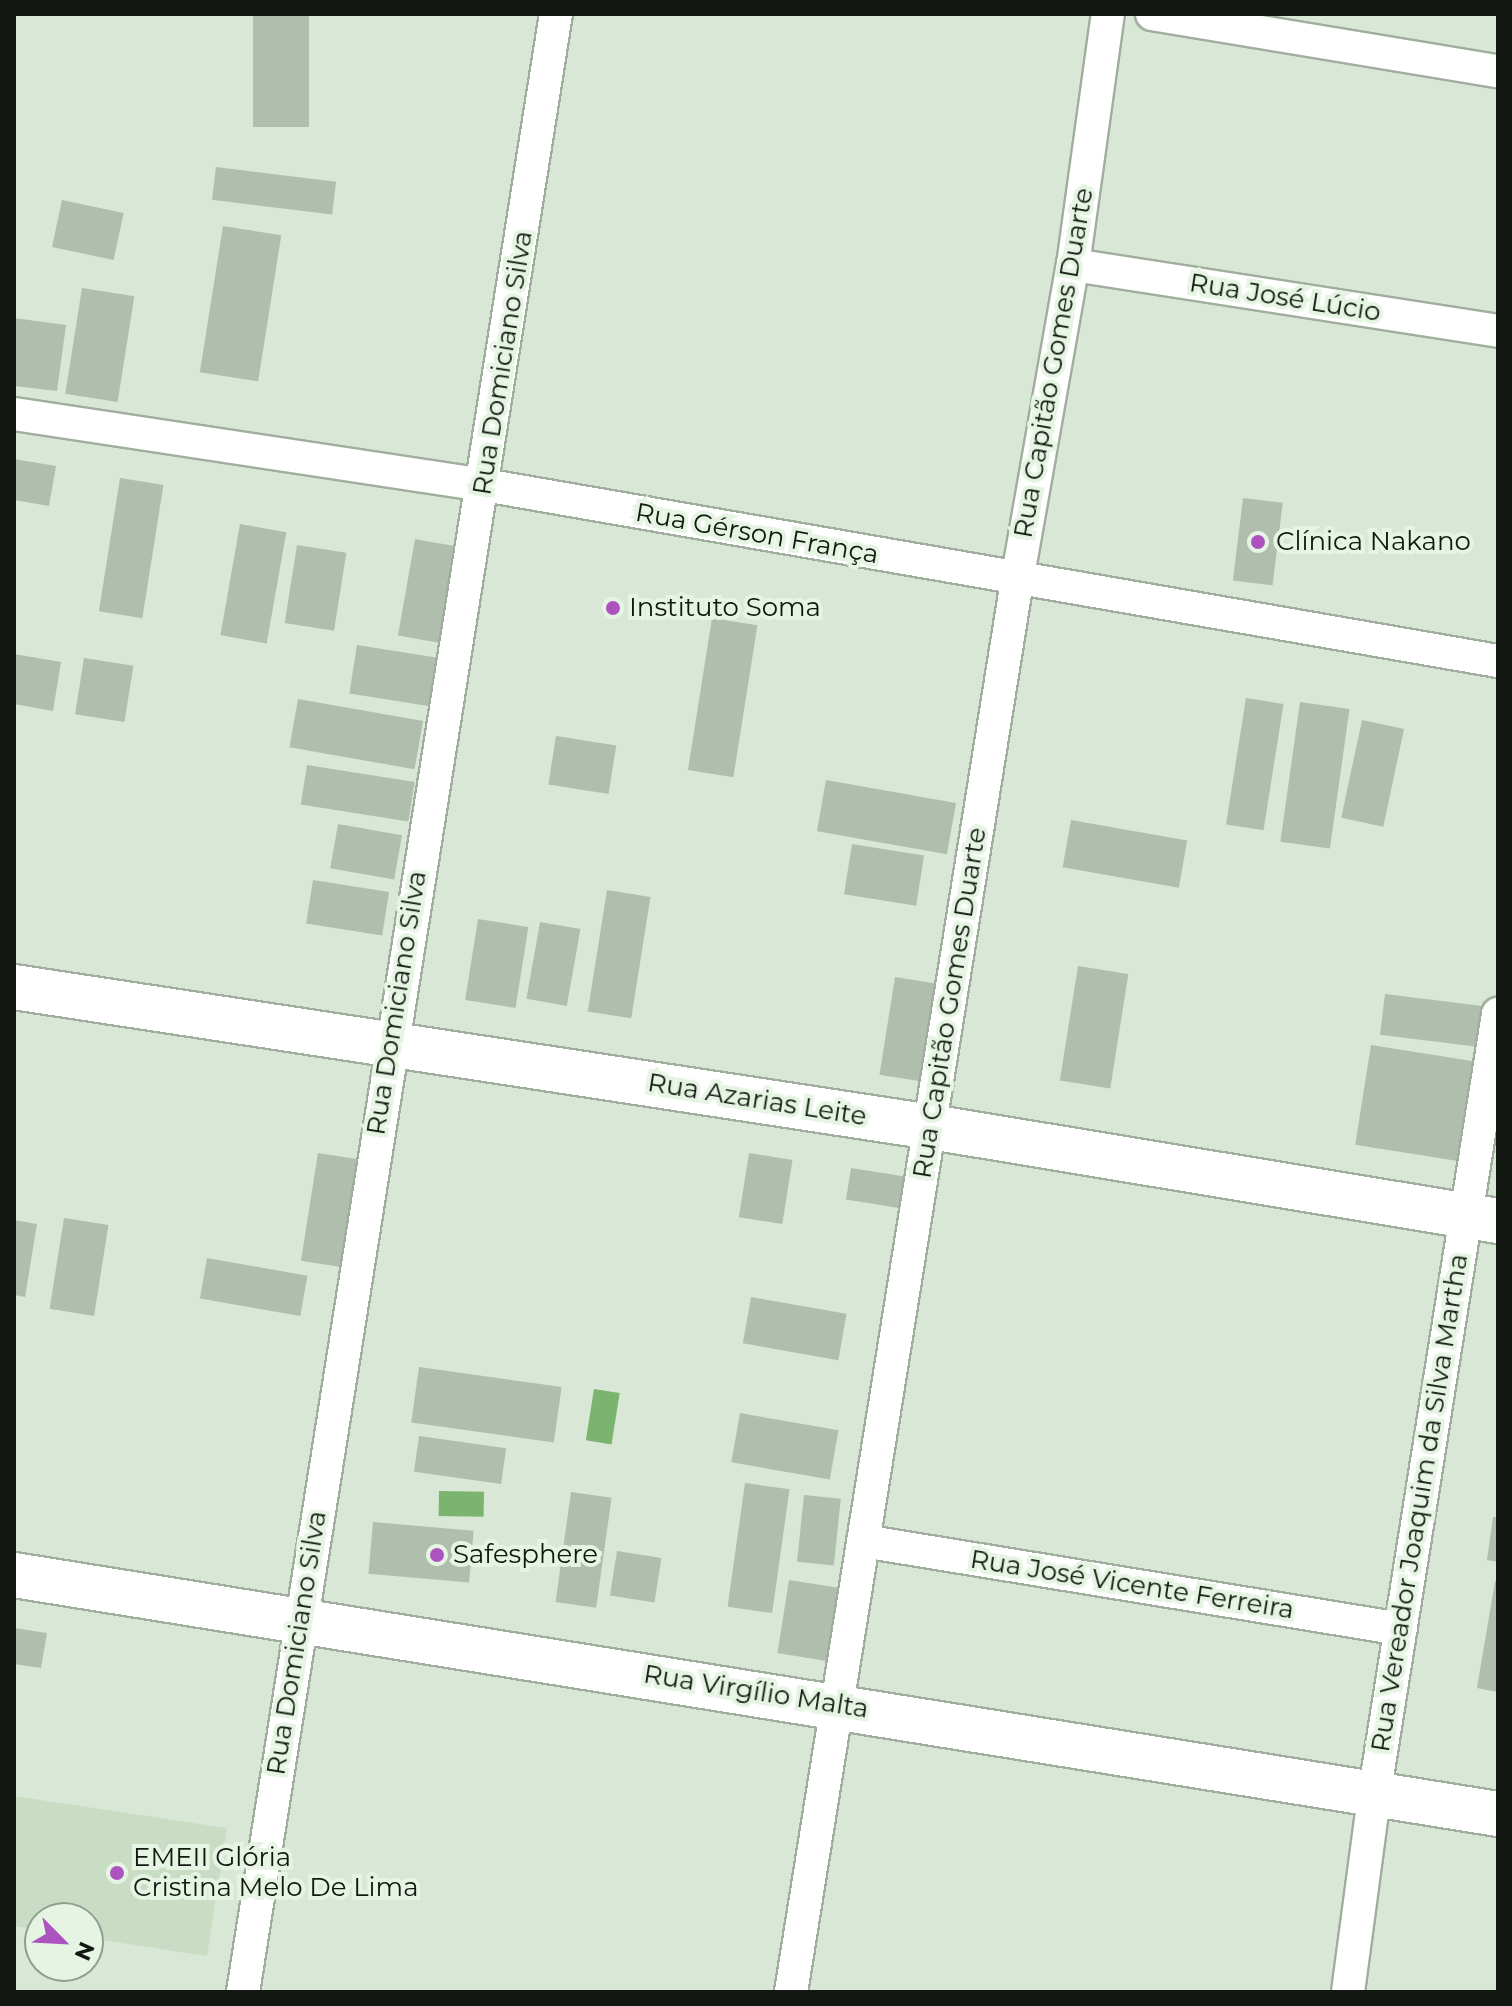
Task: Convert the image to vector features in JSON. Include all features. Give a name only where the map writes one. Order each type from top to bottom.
[{"type":"street","name":"Rua Domiciano Silva","points":[[243,1992],[390,1042],[484,485],[556,14]]},
{"type":"street","name":"Rua Capitão Gomes Duarte","points":[[791,1992],[1017,581],[1073,265],[1108,14]]},
{"type":"street","points":[[1152,14],[1498,71]]},
{"type":"street","name":"Rua José Lúcio","points":[[1073,265],[1498,331]]},
{"type":"street","name":"Rua Gérson França","points":[[14,414],[484,485],[1017,581],[1498,661]]},
{"type":"street","name":"Rua Azarias Leite","points":[[14,987],[931,1127],[1482,1218]]},
{"type":"street","name":"Rua Vereador Joaquim da Silva Martha","points":[[1348,1992],[1374,1796],[1401,1629],[1482,1218],[1498,1014]]},
{"type":"street","name":"Rua José Vicente Ferreira","points":[[863,1541],[1401,1629]]},
{"type":"street","name":"Rua Virgílio Malta","points":[[14,1575],[837,1704],[1374,1796],[1498,1814]]},
{"type":"shaded area","points":[[594,1389],[620,1393],[612,1444],[586,1440]]},
{"type":"shaded area","points":[[439,1491],[484,1492],[484,1517],[439,1516]]},
{"type":"shaded area","name":"EMEII Glória Cristina Melo De Lima","points":[[14,1796],[227,1828],[207,1956],[104,1940],[104,1902],[24,1902],[24,1928],[14,1926]]},
{"type":"building","points":[[253,14],[309,14],[309,127],[253,127]]},
{"type":"building","points":[[216,167],[336,182],[332,215],[212,200]]},
{"type":"building","points":[[62,200],[124,213],[114,260],[52,247]]},
{"type":"building","points":[[223,226],[281,235],[258,381],[200,372]]},
{"type":"building","points":[[82,288],[134,296],[118,402],[65,394]]},
{"type":"building","points":[[14,318],[66,325],[57,391],[14,386]]},
{"type":"building","points":[[14,459],[56,466],[49,506],[14,500]]},
{"type":"building","points":[[120,478],[163,485],[142,618],[99,611]]},
{"type":"building","name":"Clínica Nakano","points":[[1243,498],[1283,503],[1273,585],[1233,580]]},
{"type":"building","points":[[240,524],[286,532],[267,643],[220,635]]},
{"type":"building","points":[[415,539],[461,547],[444,644],[398,636]]},
{"type":"building","points":[[297,545],[346,553],[334,631],[285,623]]},
{"type":"building","points":[[712,618],[757,625],[733,777],[688,770]]},
{"type":"building","points":[[357,645],[436,658],[428,706],[349,693]]},
{"type":"building","points":[[14,654],[61,662],[53,711],[14,704]]},
{"type":"building","points":[[84,658],[133,666],[124,722],[75,714]]},
{"type":"building","points":[[1246,698],[1284,704],[1264,830],[1226,824]]},
{"type":"building","points":[[298,699],[423,721],[415,769],[289,747]]},
{"type":"building","points":[[1300,702],[1350,709],[1330,849],[1280,842]]},
{"type":"building","points":[[1362,720],[1404,729],[1383,827],[1341,818]]},
{"type":"building","points":[[556,736],[616,746],[609,794],[548,784]]},
{"type":"building","points":[[307,765],[415,782],[408,822],[301,805]]},
{"type":"building","points":[[826,780],[956,803],[947,854],[817,831]]},
{"type":"building","points":[[1071,820],[1187,840],[1179,888],[1063,867]]},
{"type":"building","points":[[338,824],[402,835],[394,880],[330,868]]},
{"type":"building","points":[[852,844],[924,855],[916,906],[844,894]]},
{"type":"building","points":[[313,880],[389,892],[382,936],[306,923]]},
{"type":"building","points":[[607,890],[650,897],[631,1018],[588,1011]]},
{"type":"building","points":[[478,919],[528,927],[516,1008],[465,1000]]},
{"type":"building","points":[[540,922],[580,929],[567,1006],[526,999]]},
{"type":"building","points":[[1078,966],[1128,974],[1110,1089],[1060,1081]]},
{"type":"building","points":[[895,977],[943,985],[928,1082],[880,1075]]},
{"type":"building","points":[[1385,994],[1484,1006],[1479,1047],[1380,1035]]},
{"type":"building","points":[[1371,1045],[1485,1063],[1469,1163],[1355,1145]]},
{"type":"building","points":[[318,1153],[367,1161],[350,1268],[301,1261]]},
{"type":"building","points":[[749,1153],[792,1160],[782,1224],[739,1217]]},
{"type":"building","points":[[851,1168],[911,1178],[906,1209],[846,1200]]},
{"type":"building","points":[[64,1218],[108,1225],[94,1316],[50,1309]]},
{"type":"building","points":[[14,1220],[37,1224],[25,1297],[14,1295]]},
{"type":"building","points":[[207,1258],[307,1276],[300,1316],[200,1298]]},
{"type":"building","points":[[751,1297],[847,1314],[838,1360],[743,1343]]},
{"type":"building","points":[[419,1367],[562,1387],[554,1442],[411,1422]]},
{"type":"building","points":[[740,1413],[838,1430],[830,1480],[731,1462]]},
{"type":"building","points":[[419,1436],[506,1448],[501,1484],[414,1472]]},
{"type":"building","points":[[745,1483],[790,1489],[772,1613],[728,1607]]},
{"type":"building","points":[[571,1492],[612,1498],[596,1608],[556,1602]]},
{"type":"building","points":[[804,1495],[841,1499],[834,1566],[797,1562]]},
{"type":"building","points":[[1493,1517],[1498,1517],[1498,1562],[1487,1560]]},
{"type":"building","points":[[373,1522],[474,1531],[469,1583],[368,1574]]},
{"type":"building","points":[[617,1551],[661,1558],[654,1602],[610,1595]]},
{"type":"building","points":[[789,1580],[841,1588],[830,1661],[777,1653]]},
{"type":"building","points":[[1495,1581],[1498,1581],[1498,1692],[1477,1688]]},
{"type":"building","points":[[14,1628],[47,1633],[41,1668],[14,1664]]},
{"type":"place","name":"Clínica Nakano","points":[[1258,542]]},
{"type":"place","name":"Instituto Soma","points":[[613,608]]},
{"type":"place","name":"Safesphere","points":[[437,1555]]},
{"type":"place","name":"EMEII Glória Cristina Melo De Lima","points":[[117,1873]]}]
